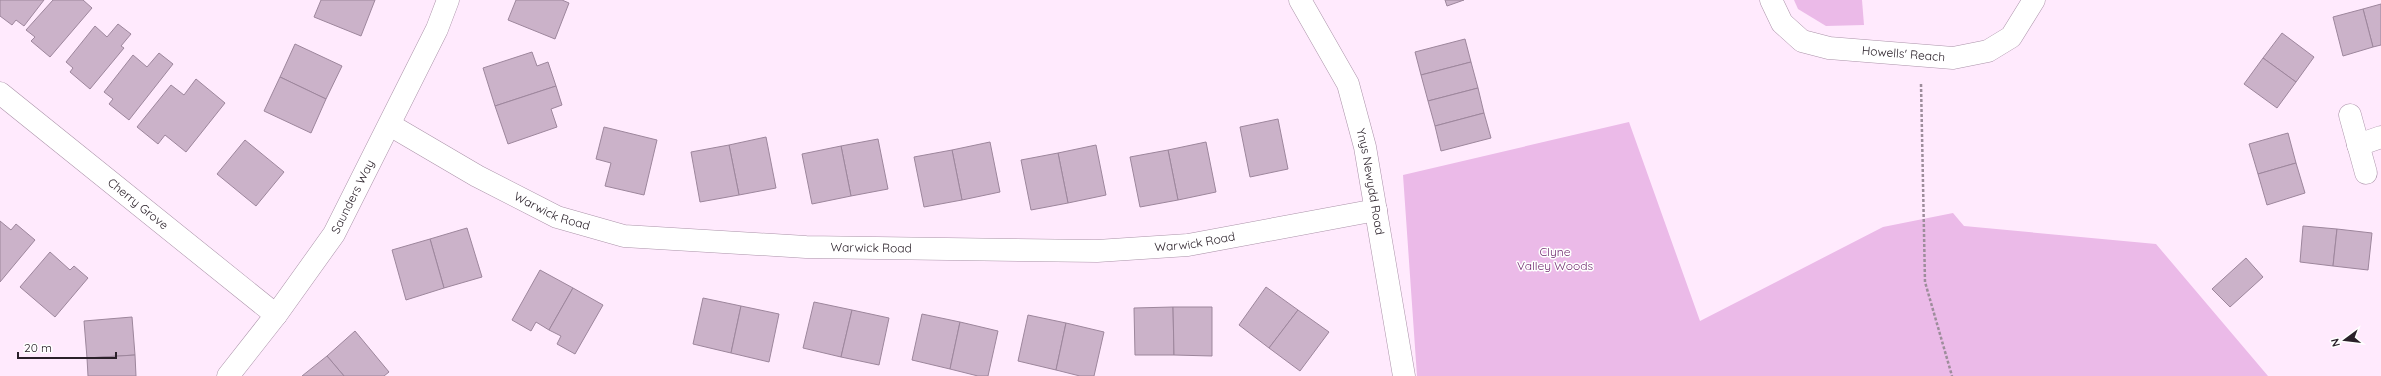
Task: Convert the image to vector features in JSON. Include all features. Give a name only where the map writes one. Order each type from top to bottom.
[{"type":"street","name":"Saunders Way","points":[[228,376],[276,315],[334,234],[437,30],[448,0]]},
{"type":"street","name":"Ynys Newydd Road","points":[[1300,0],[1348,84],[1365,147],[1404,376]]},
{"type":"street","name":"Howells' Reach","points":[[1772,0],[1782,23],[1802,41],[1829,48],[1952,58],[1988,51],[2011,37],[2034,0]]},
{"type":"street","name":"Cherry Grove","points":[[0,93],[276,315]]},
{"type":"street","points":[[2350,114],[2366,173]]},
{"type":"street","name":"Warwick Road","points":[[390,125],[477,176],[557,218],[624,236],[806,247],[1097,251],[1188,245],[1376,210]]},
{"type":"street","points":[[2358,145],[2381,137]]},
{"type":"path","points":[[1921,55],[1925,282],[1952,376]]},
{"type":"green space","points":[[1794,0],[1862,0],[1864,25],[1826,26],[1798,9]]},
{"type":"green space","name":"Clyne Valley Woods","points":[[1629,122],[1700,321],[1883,227],[1953,213],[1964,226],[2156,244],[2268,376],[1417,376],[1403,175]]},
{"type":"building","points":[[0,0],[44,0],[24,26],[16,20],[12,25],[0,16]]},
{"type":"building","points":[[53,0],[83,0],[92,8],[50,57],[31,41],[35,37],[26,30]]},
{"type":"building","points":[[321,0],[375,0],[361,36],[314,17]]},
{"type":"building","points":[[516,0],[562,0],[569,3],[555,39],[508,20]]},
{"type":"building","points":[[1445,0],[1464,0],[1447,6]]},
{"type":"building","points":[[2381,4],[2381,45],[2373,47],[2363,9]]},
{"type":"building","points":[[2363,9],[2373,47],[2343,56],[2333,17]]},
{"type":"building","points":[[118,24],[131,34],[121,46],[124,48],[90,89],[70,72],[73,68],[66,62],[95,26],[107,37]]},
{"type":"building","points":[[2282,33],[2314,57],[2296,82],[2263,58]]},
{"type":"building","points":[[1465,39],[1471,62],[1421,75],[1415,52]]},
{"type":"building","points":[[295,44],[342,66],[326,99],[280,77]]},
{"type":"building","points":[[532,52],[537,66],[548,62],[556,86],[495,106],[483,68]]},
{"type":"building","points":[[159,53],[173,64],[129,120],[109,104],[113,99],[104,92],[133,55],[147,67]]},
{"type":"building","points":[[2263,58],[2296,82],[2277,108],[2244,84]]},
{"type":"building","points":[[1471,62],[1478,88],[1428,101],[1421,75]]},
{"type":"building","points":[[280,77],[326,99],[311,133],[264,111]]},
{"type":"building","points":[[196,79],[225,103],[186,152],[165,135],[158,144],[137,127],[171,85],[184,95]]},
{"type":"building","points":[[556,86],[562,105],[551,109],[557,127],[508,144],[495,106]]},
{"type":"building","points":[[1478,88],[1484,113],[1435,126],[1428,101]]},
{"type":"building","points":[[1484,113],[1491,138],[1441,151],[1435,126]]},
{"type":"building","points":[[1278,119],[1288,169],[1250,177],[1240,127]]},
{"type":"building","points":[[604,127],[657,140],[644,195],[605,186],[611,163],[596,159]]},
{"type":"building","points":[[2288,133],[2296,163],[2258,174],[2249,144]]},
{"type":"building","points":[[766,137],[776,188],[739,195],[729,145]]},
{"type":"building","points":[[878,139],[888,189],[851,196],[841,146]]},
{"type":"building","points":[[245,140],[284,172],[256,206],[217,174]]},
{"type":"building","points":[[990,142],[1000,192],[962,200],[952,150]]},
{"type":"building","points":[[1206,142],[1216,192],[1178,200],[1168,150]]},
{"type":"building","points":[[729,145],[739,195],[700,202],[691,152]]},
{"type":"building","points":[[1096,145],[1106,195],[1068,203],[1058,153]]},
{"type":"building","points":[[841,146],[851,196],[812,204],[802,154]]},
{"type":"building","points":[[952,150],[962,200],[924,207],[914,157]]},
{"type":"building","points":[[1168,150],[1178,200],[1140,207],[1130,157]]},
{"type":"building","points":[[1058,153],[1068,203],[1031,210],[1021,160]]},
{"type":"building","points":[[2296,163],[2305,193],[2267,205],[2258,174]]},
{"type":"building","points":[[0,221],[11,230],[16,224],[35,240],[0,282]]},
{"type":"building","points":[[2303,226],[2337,229],[2333,266],[2300,262]]},
{"type":"building","points":[[467,228],[482,277],[444,288],[430,239]]},
{"type":"building","points":[[2337,229],[2372,233],[2368,270],[2333,266]]},
{"type":"building","points":[[430,239],[444,288],[406,300],[392,250]]},
{"type":"building","points":[[50,252],[70,270],[74,266],[88,278],[55,317],[20,287]]},
{"type":"building","points":[[2246,258],[2263,277],[2230,307],[2212,289]]},
{"type":"building","points":[[540,270],[573,288],[549,330],[536,322],[531,331],[512,320]]},
{"type":"building","points":[[1266,287],[1298,310],[1269,348],[1239,325]]},
{"type":"building","points":[[573,288],[603,305],[575,354],[557,344],[561,336],[549,330]]},
{"type":"building","points":[[703,298],[741,306],[731,353],[693,344]]},
{"type":"building","points":[[814,302],[852,310],[841,357],[803,348]]},
{"type":"building","points":[[741,306],[779,314],[769,362],[731,353]]},
{"type":"building","points":[[1173,307],[1174,355],[1135,355],[1134,308]]},
{"type":"building","points":[[1173,307],[1212,307],[1212,356],[1174,355]]},
{"type":"building","points":[[852,310],[889,318],[879,365],[841,357]]},
{"type":"building","points":[[1298,310],[1329,332],[1300,371],[1269,348]]},
{"type":"building","points":[[922,314],[960,322],[950,369],[912,360]]},
{"type":"building","points":[[1028,315],[1066,323],[1056,370],[1018,361]]},
{"type":"building","points":[[132,317],[135,355],[87,358],[84,321]]},
{"type":"building","points":[[960,322],[998,331],[988,376],[978,376],[950,369]]},
{"type":"building","points":[[1066,323],[1104,332],[1094,376],[1080,376],[1056,370]]},
{"type":"building","points":[[355,331],[389,372],[384,376],[344,376],[327,356]]},
{"type":"building","points":[[135,355],[136,376],[88,376],[87,358]]},
{"type":"building","points":[[327,356],[344,376],[302,376]]}]
